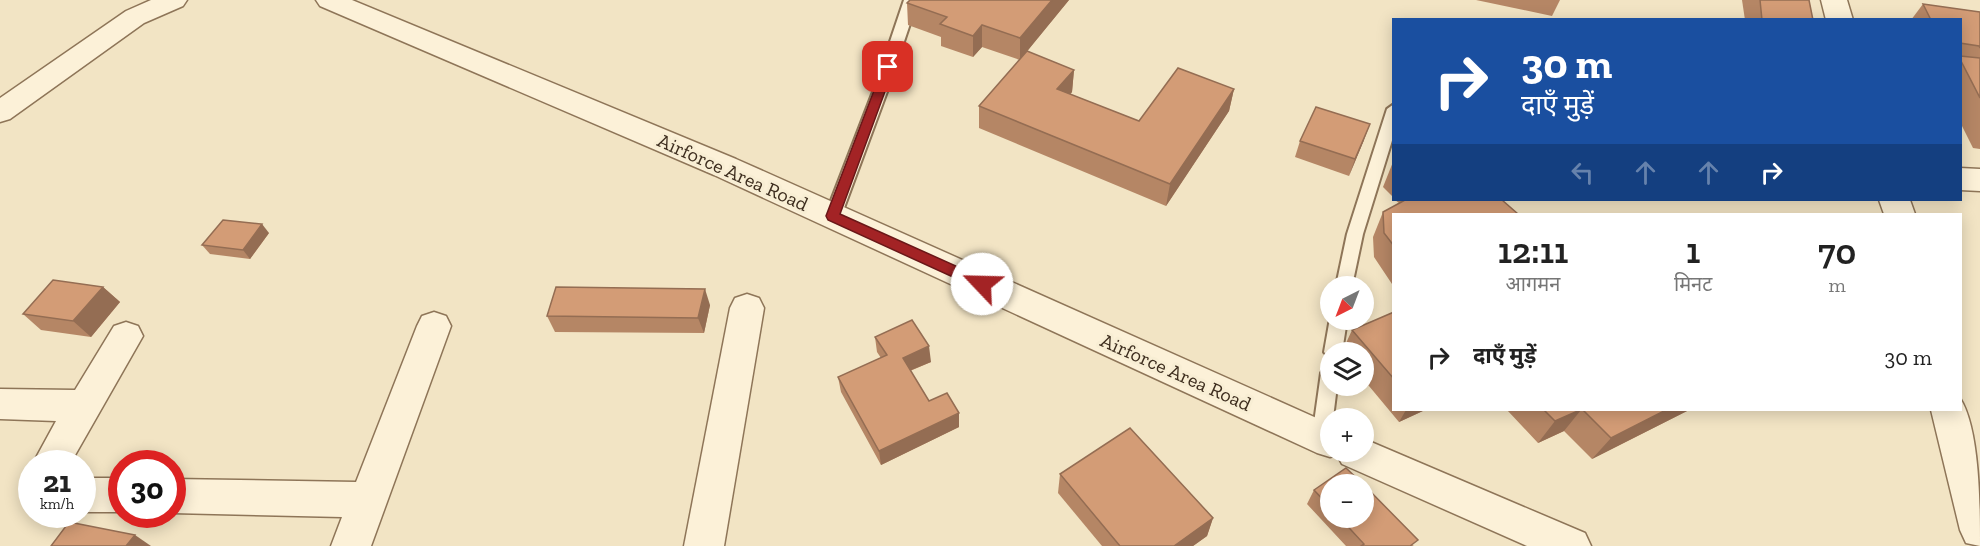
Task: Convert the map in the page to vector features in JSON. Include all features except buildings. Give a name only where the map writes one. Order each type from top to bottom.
[{"type":"street","points":[[0,112],[135,17],[171,0]]},
{"type":"street","name":"Airforce Area Road","points":[[329,0],[704,158],[1320,436]]},
{"type":"street","points":[[1834,0],[1839,18]]},
{"type":"street","points":[[1962,179],[1980,180]]},
{"type":"street","points":[[704,546],[747,308]]},
{"type":"street","points":[[351,546],[434,326]]},
{"type":"street","points":[[58,450],[126,336]]},
{"type":"street","points":[[0,404],[85,406]]},
{"type":"street","points":[[1949,411],[1980,530]]},
{"type":"street","name":"Airforce Area Road","points":[[1374,460],[1571,546]]},
{"type":"street","points":[[186,496],[368,500]]},
{"type":"lane","points":[[833,216],[881,89],[911,0]]},
{"type":"lane","points":[[1346,276],[1355,234],[1392,115]]},
{"type":"route","points":[[888,67],[833,216],[982,284]]}]
